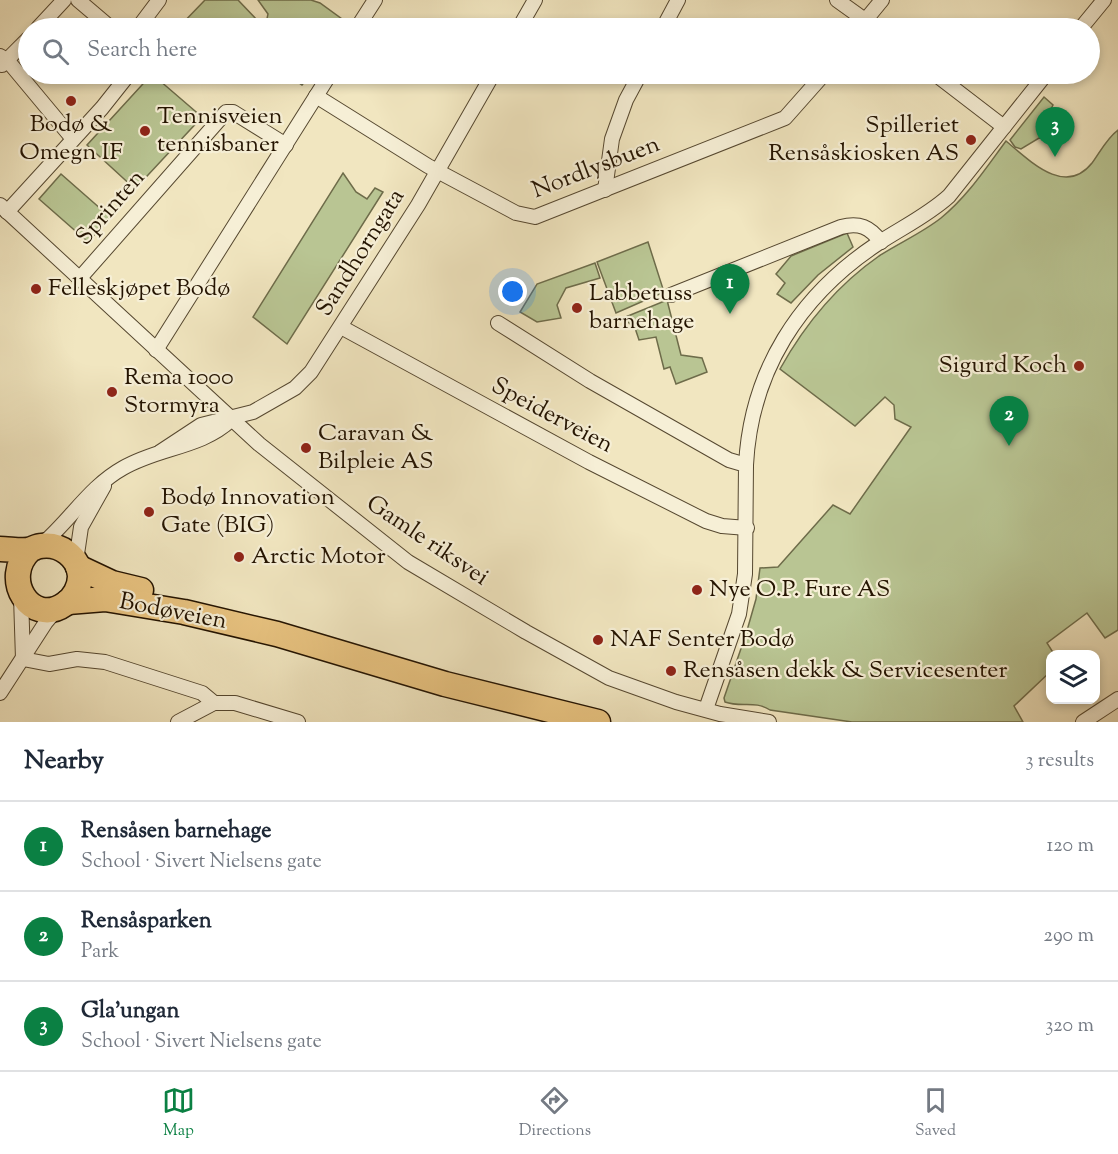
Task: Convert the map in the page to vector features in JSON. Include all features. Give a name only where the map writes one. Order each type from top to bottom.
[{"type":"highway","points":[[12,585],[19,562],[35,548]]},
{"type":"highway","name":"Bodøveien","points":[[0,549],[60,548],[77,564],[112,583],[177,598],[277,634],[445,684],[598,722]]},
{"type":"highway","points":[[63,605],[79,586],[77,564]]},
{"type":"highway","name":"Bodøveien","points":[[12,585],[42,609],[114,600],[184,612],[277,634]]},
{"type":"highway","name":"Bodøveien","points":[[445,684],[537,722]]},
{"type":"street","points":[[47,18],[64,0]]},
{"type":"street","points":[[78,0],[99,18]]},
{"type":"street","points":[[146,18],[159,0]]},
{"type":"street","points":[[363,18],[375,0]]},
{"type":"street","points":[[525,18],[535,0]]},
{"type":"street","points":[[668,18],[678,0]]},
{"type":"street","points":[[837,0],[858,18]]},
{"type":"street","points":[[872,18],[882,0]]},
{"type":"street","points":[[1089,18],[1104,0]]},
{"type":"street","points":[[18,48],[3,61],[18,78]]},
{"type":"street","points":[[24,84],[73,139]]},
{"type":"street","points":[[3,208],[73,139],[120,84]]},
{"type":"street","points":[[156,350],[324,84]]},
{"type":"street","name":"Sandhorngata","points":[[35,548],[58,531],[87,494],[122,468],[160,452],[213,435],[231,420],[253,412],[295,387],[312,372],[438,170],[487,84]]},
{"type":"street","points":[[605,190],[612,139],[626,100],[635,84]]},
{"type":"street","name":"Nordlysbuen","points":[[316,96],[438,170],[529,217],[542,215],[785,118],[815,84]]},
{"type":"street","points":[[948,84],[1004,127]]},
{"type":"street","points":[[706,709],[739,614],[745,574],[748,432],[756,396],[784,338],[818,293],[880,242],[934,209],[949,196],[1038,84]]},
{"type":"street","name":"Sprinten","points":[[80,278],[226,112],[233,112],[286,145]]},
{"type":"street","name":"Gamle riksvei","points":[[3,208],[231,420],[394,552],[434,578],[609,678],[676,702],[769,722]]},
{"type":"street","points":[[671,295],[841,226],[863,226],[874,233],[880,242]]},
{"type":"street","points":[[498,323],[590,381],[729,460],[746,465]]},
{"type":"street","name":"Speiderveien","points":[[341,327],[603,469],[706,521],[722,526],[747,528]]},
{"type":"street","name":"Sandhorngata","points":[[77,564],[81,527],[107,480]]},
{"type":"street","points":[[12,585],[23,659]]},
{"type":"street","points":[[0,693],[46,622],[63,605]]},
{"type":"street","points":[[23,659],[49,664],[77,659],[105,662],[202,693],[214,703]]},
{"type":"street","points":[[1083,722],[1118,699]]},
{"type":"street","points":[[178,722],[214,703],[235,703],[298,722]]},
{"type":"green space","points":[[205,0],[238,0],[255,18],[188,18]]},
{"type":"green space","points":[[258,0],[311,0],[320,3],[341,18],[267,18],[268,14]]},
{"type":"green space","name":"Tennisveien tennisbaner","points":[[143,84],[164,84],[202,117],[135,189],[87,145]]},
{"type":"green space","points":[[1044,97],[1053,105],[1051,109],[1056,134],[1047,139],[1039,138],[1021,149],[1015,147],[1010,140]]},
{"type":"green space","points":[[1118,130],[1118,630],[1105,638],[1087,613],[1047,643],[1051,650],[1046,650],[1046,676],[1014,706],[1023,722],[852,722],[770,710],[759,705],[725,702],[724,698],[756,599],[760,568],[778,567],[833,505],[850,514],[911,427],[895,419],[894,405],[885,397],[855,426],[780,369],[800,337],[835,293],[863,268],[934,223],[950,210],[976,182],[1006,141],[1037,166],[1059,176],[1071,177],[1082,173],[1092,163]]},
{"type":"green space","points":[[343,173],[356,192],[367,199],[375,188],[383,192],[287,344],[253,317]]},
{"type":"green space","points":[[61,174],[110,217],[88,242],[39,199]]},
{"type":"green space","points":[[847,233],[853,247],[818,275],[791,303],[777,294],[785,283],[776,274],[791,256]]},
{"type":"green space","points":[[648,242],[664,292],[616,313],[597,262]]},
{"type":"green space","points":[[595,263],[600,278],[566,288],[557,305],[561,318],[537,322],[520,312],[537,284]]},
{"type":"green space","points":[[667,300],[681,355],[702,358],[707,372],[676,384],[670,367],[664,369],[656,337],[639,340],[635,328],[623,318]]},
{"type":"place","name":"Bodø & Omegn IF","points":[[71,101]]},
{"type":"place","name":"Tennisveien tennisbaner","points":[[145,131]]},
{"type":"place","name":"Spilleriet Rensåskiosken AS","points":[[971,140]]},
{"type":"place","name":"Gla'ungan","points":[[1055,157]]},
{"type":"place","name":"Felleskjøpet Bodø","points":[[36,289]]},
{"type":"place","name":"Labbetuss barnehage","points":[[577,308]]},
{"type":"place","name":"Rensåsen barnehage","points":[[730,314]]},
{"type":"place","name":"Sigurd Koch","points":[[1079,366]]},
{"type":"place","name":"Rema 1000 Stormyra","points":[[112,392]]},
{"type":"place","name":"Rensåsparken","points":[[1009,446]]},
{"type":"place","name":"Caravan & Bilpleie AS","points":[[306,448]]},
{"type":"place","name":"Bodø Innovation Gate (BIG)","points":[[149,512]]},
{"type":"place","name":"Arctic Motor","points":[[239,557]]},
{"type":"place","name":"Nye O.P. Fure AS","points":[[697,590]]},
{"type":"place","name":"NAF Senter Bodø","points":[[598,640]]},
{"type":"place","name":"Rensåsen dekk & Servicesenter","points":[[671,671]]}]
